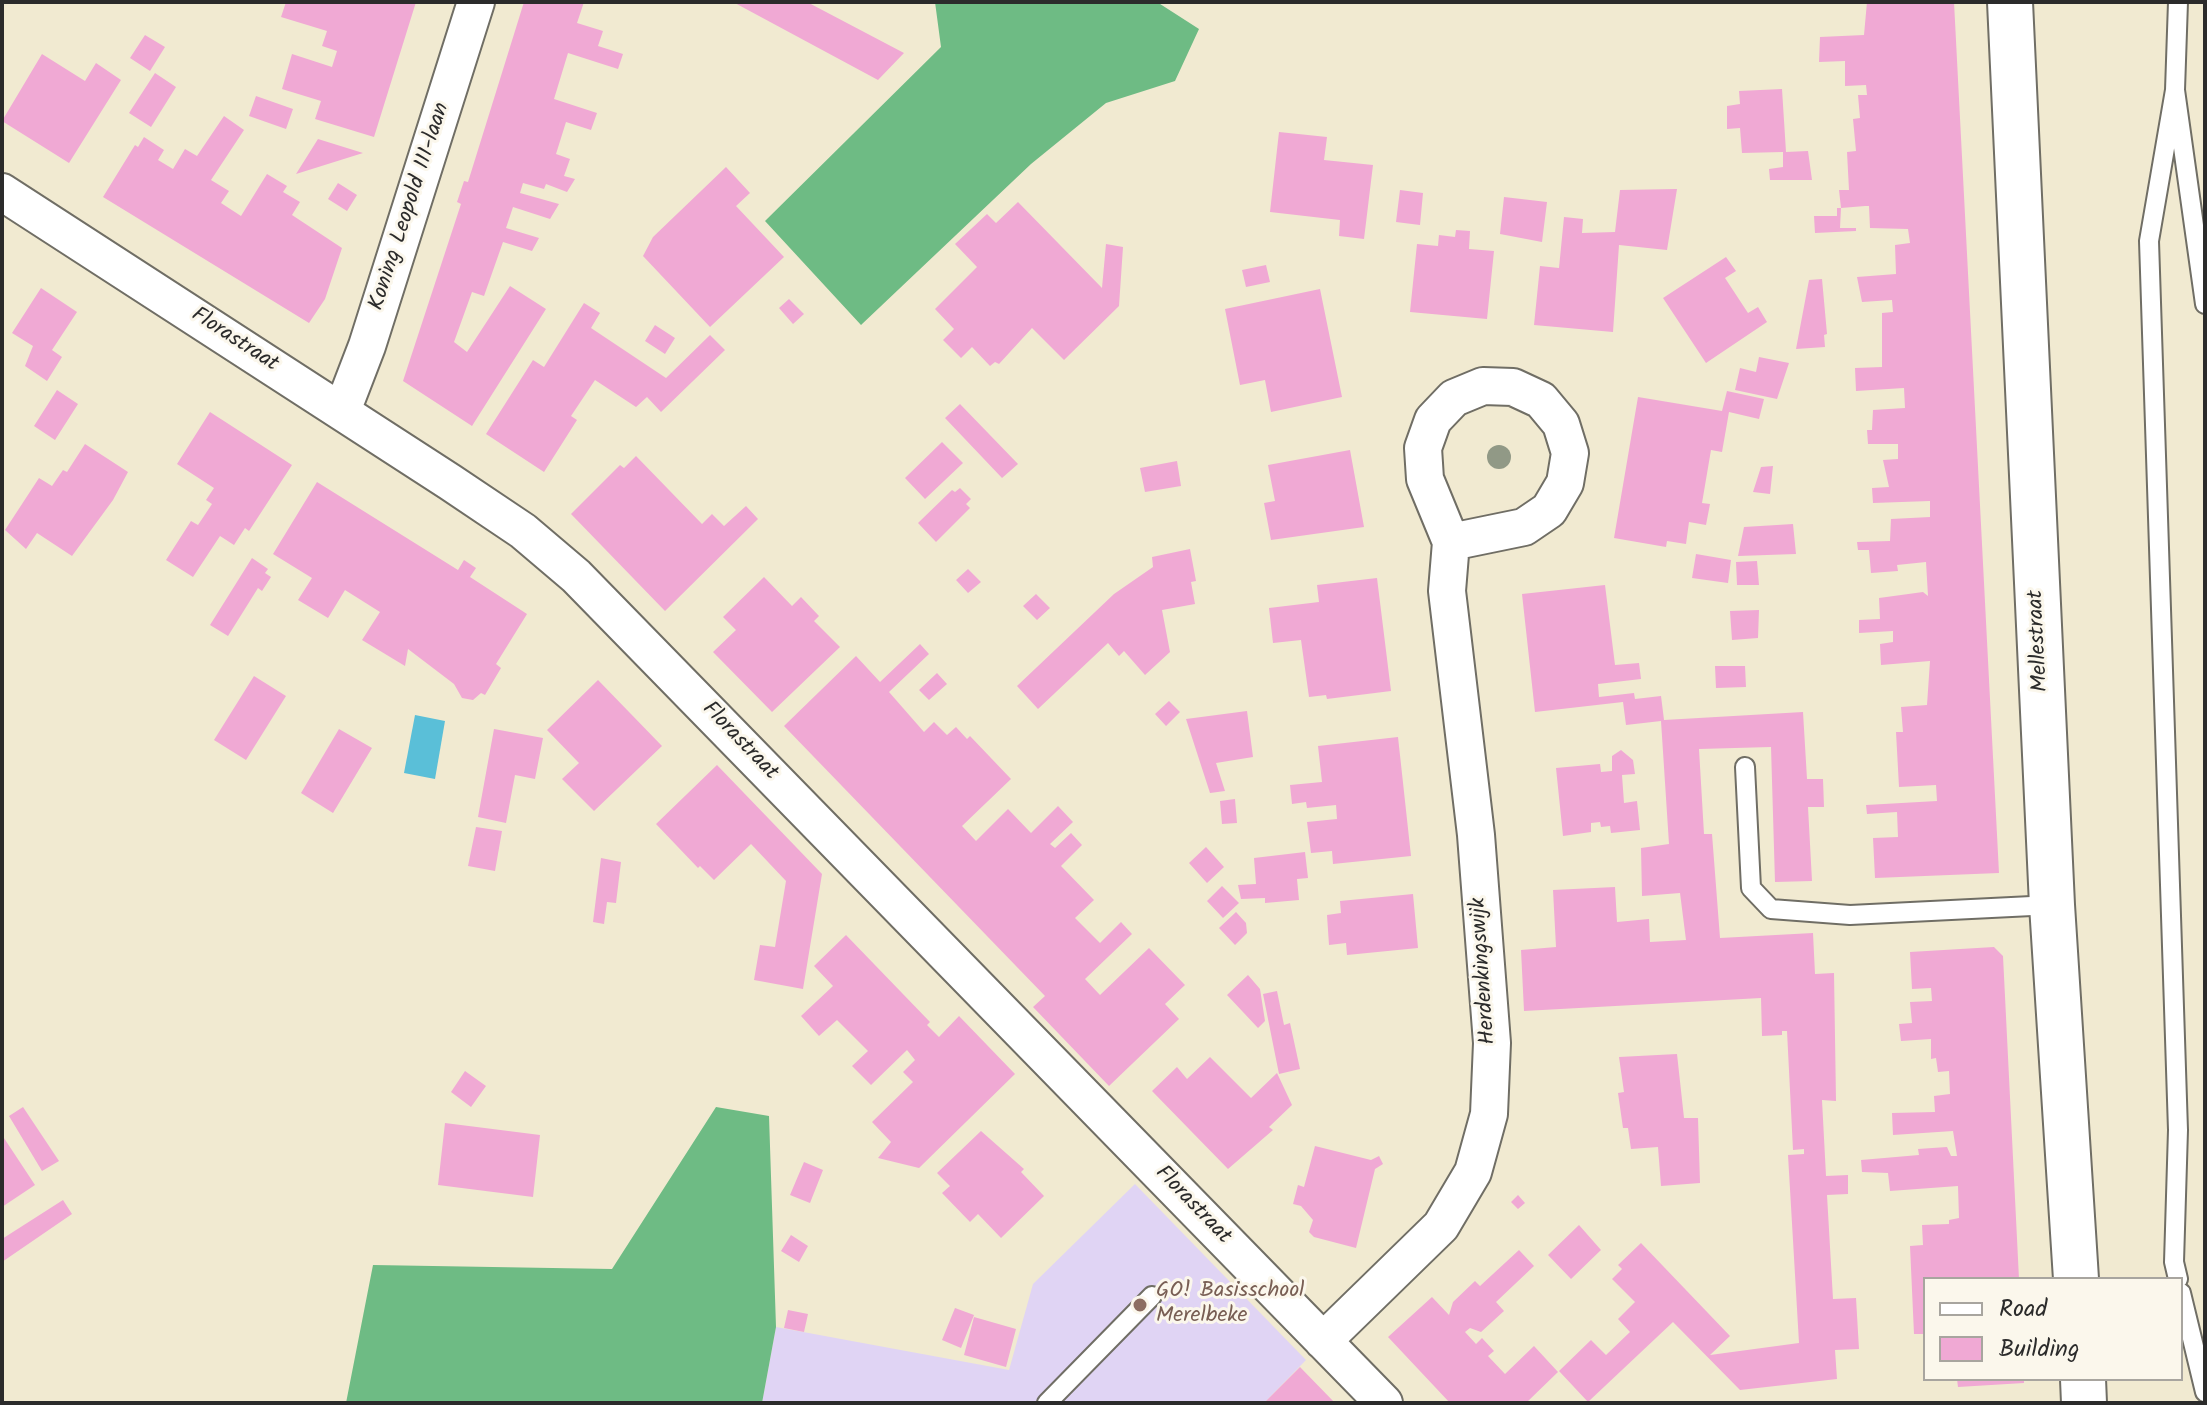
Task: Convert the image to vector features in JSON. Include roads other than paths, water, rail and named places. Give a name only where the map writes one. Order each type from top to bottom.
[{"type":"street","name":"Koning Leopold III-laan","points":[[342,411],[367,346],[476,2]]},
{"type":"street","name":"Mellestraat","points":[[2010,2],[2052,905],[2076,1277]]},
{"type":"street","name":"Florastraat","points":[[2,192],[523,531],[576,576],[1384,1403]]},
{"type":"street","name":"Herdenkingswijk","points":[[1323,1341],[1441,1226],[1473,1172],[1489,1114],[1492,1043],[1476,835],[1447,591],[1451,542],[1425,479],[1423,448],[1433,420],[1454,398],[1483,386],[1513,387],[1541,400],[1561,424],[1570,453],[1565,483],[1549,510],[1524,527],[1451,542]]},
{"type":"street","points":[[2083,1381],[2084,1403]]},
{"type":"lane","points":[[2178,2],[2175,90],[2149,241],[2177,1114],[2174,1262],[2178,1277]]},
{"type":"lane","points":[[2175,90],[2205,304]]},
{"type":"lane","points":[[1745,767],[1751,888],[1771,909],[1850,915],[2052,905]]},
{"type":"lane","points":[[1047,1403],[1152,1296]]},
{"type":"lane","points":[[2183,1301],[2205,1398]]},
{"type":"water","points":[[415,715],[445,721],[435,779],[404,773]]},
{"type":"place","name":"GO! Basisschool Merelbeke","points":[[1140,1305]]}]
